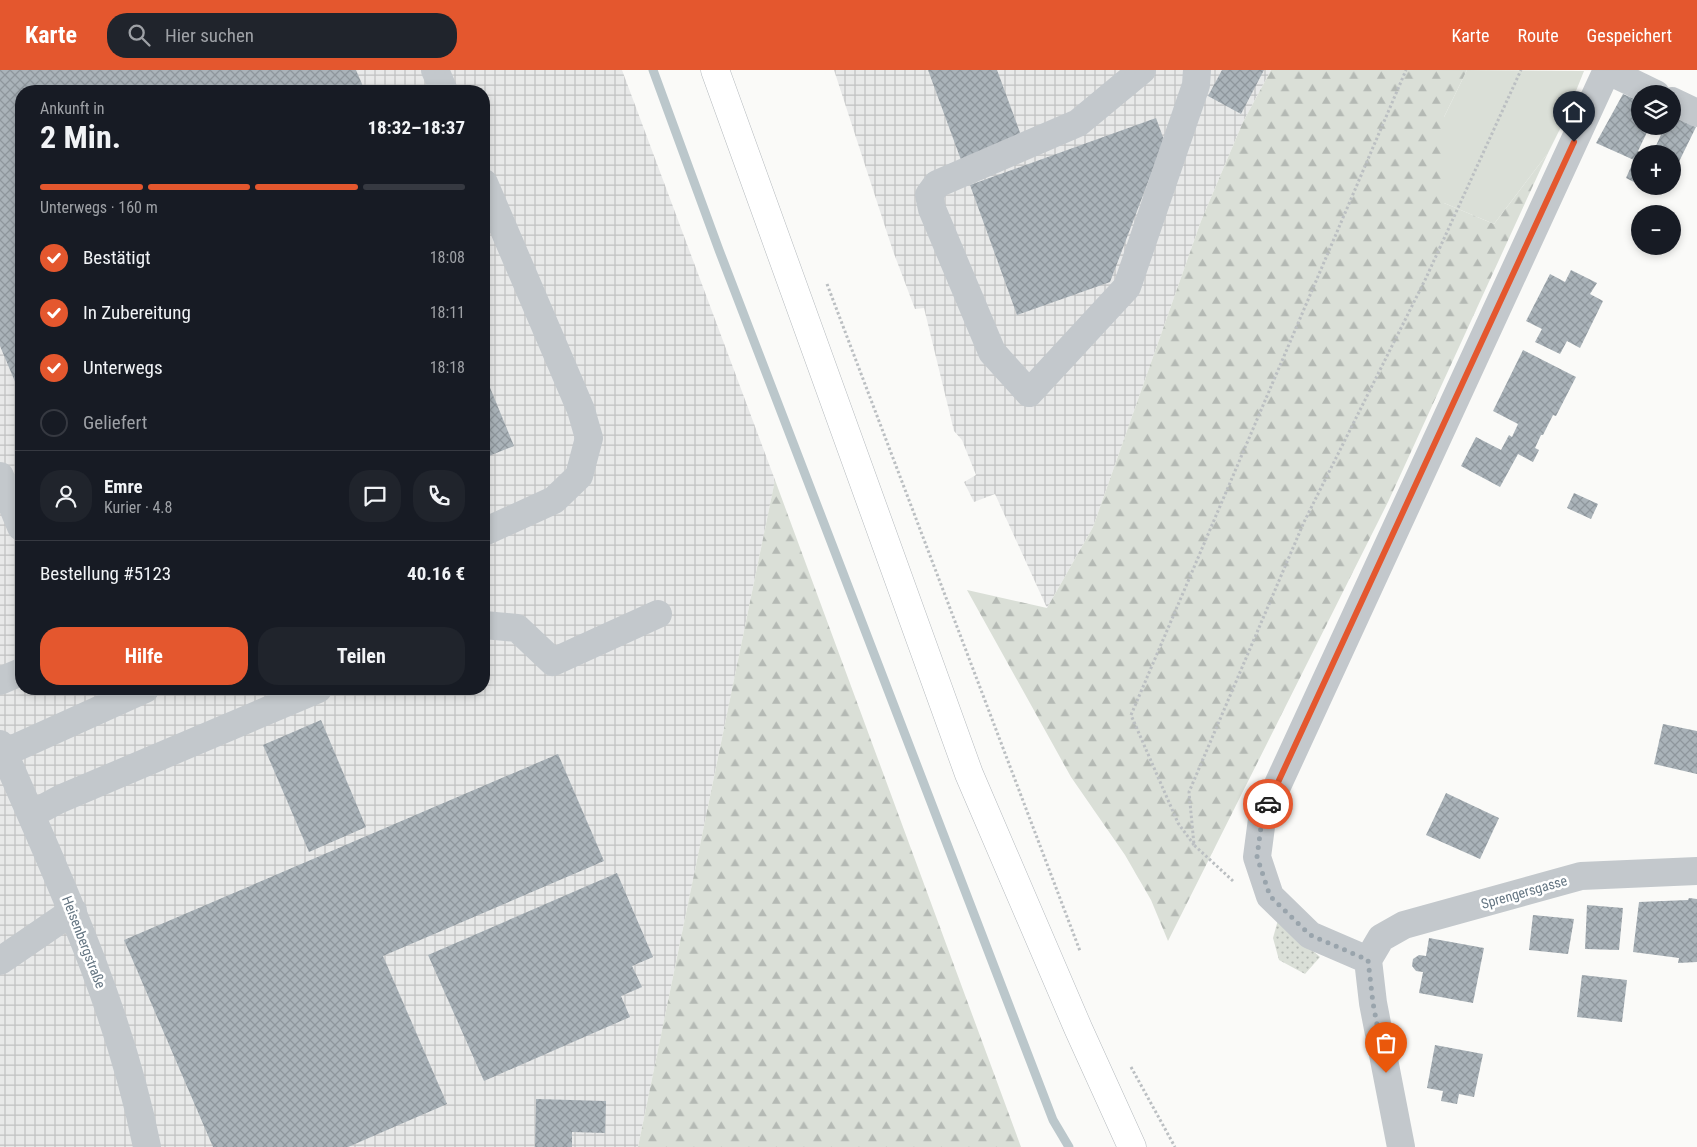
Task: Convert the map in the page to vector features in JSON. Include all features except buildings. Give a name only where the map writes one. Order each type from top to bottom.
[{"type":"main road","points":[[715,70],[969,774],[1078,1028],[1132,1147]]},
{"type":"street","points":[[435,70],[441,85]]},
{"type":"street","points":[[1142,70],[1078,123],[937,184],[929,196],[932,209],[992,352],[1028,393],[1127,287],[1196,85],[1197,70]]},
{"type":"street","points":[[1401,1147],[1373,1003],[1368,960],[1310,935],[1270,896],[1257,857],[1262,819],[1607,70],[1638,85]]},
{"type":"street","points":[[1681,105],[1697,113]]},
{"type":"street","points":[[490,197],[581,410],[589,438],[579,476],[554,500],[490,529]]},
{"type":"street","points":[[0,476],[15,512]]},
{"type":"street","points":[[490,626],[517,628],[553,662],[658,614]]},
{"type":"street","points":[[0,681],[15,675]]},
{"type":"street","points":[[2,748],[130,695]]},
{"type":"street","points":[[32,814],[60,799],[304,695]]},
{"type":"street","name":"Heisenbergstraße","points":[[2,748],[73,910],[114,1022],[147,1147]]},
{"type":"street","name":"Sprengersgasse","points":[[1368,960],[1381,938],[1404,925],[1581,876],[1697,871]]},
{"type":"street","points":[[0,961],[73,910]]},
{"type":"path","points":[[1270,896],[1232,880],[1194,845],[1178,823],[1131,715],[1406,70]]},
{"type":"path","points":[[1194,845],[1189,792],[1304,522],[1426,278],[1521,70]]},
{"type":"path","points":[[826,284],[1081,954]]},
{"type":"path","points":[[1128,1062],[1175,1147]]},
{"type":"shaded area","points":[[0,70],[622,70],[775,480],[638,1147],[0,1147]]},
{"type":"shaded area","points":[[834,70],[1271,70],[1243,122],[1201,221],[1093,527],[1047,608],[995,494],[974,502],[964,482],[976,475],[962,440],[954,431],[924,308],[915,309],[893,251]]},
{"type":"green space","points":[[1271,70],[1467,70],[1444,117],[1444,203],[1494,224],[1548,153],[1388,502],[1168,941],[1151,900],[1125,855],[1071,777],[967,590],[1047,608],[1093,527],[1201,221],[1243,122]]},
{"type":"green space","points":[[1467,70],[1584,71],[1564,121],[1548,153],[1494,224],[1444,203],[1444,117]]},
{"type":"green space","points":[[775,480],[1021,1147],[638,1147]]},
{"type":"green space","points":[[1278,920],[1320,957],[1305,974],[1279,960],[1273,938]]},
{"type":"waterway","points":[[653,70],[719,250],[1053,1120],[1069,1147]]},
{"type":"way so far","points":[[1268,804],[1262,819],[1257,857],[1270,896],[1310,935],[1368,960],[1373,1003],[1386,1073]]},
{"type":"route","points":[[1268,804],[1574,142]]}]
